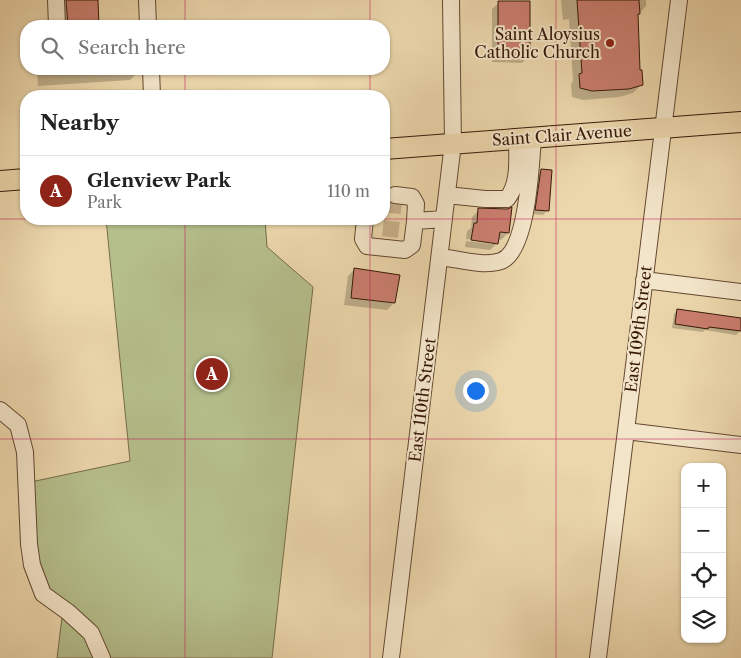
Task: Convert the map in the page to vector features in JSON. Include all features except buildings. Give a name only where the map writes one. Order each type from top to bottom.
[{"type":"main road","name":"Saint Clair Avenue","points":[[390,148],[741,122]]},
{"type":"main road","points":[[0,181],[20,179]]},
{"type":"street","points":[[56,0],[57,20]]},
{"type":"street","points":[[147,0],[148,20]]},
{"type":"street","name":"East 110th Street","points":[[390,658],[453,143],[451,0]]},
{"type":"street","name":"East 109th Street","points":[[598,658],[679,0]]},
{"type":"street","points":[[151,75],[152,90]]},
{"type":"street","points":[[447,195],[507,199],[513,191],[525,138]]},
{"type":"street","points":[[440,257],[490,263],[504,260],[514,248],[524,220],[525,138]]},
{"type":"street","points":[[364,225],[363,239],[367,246],[390,243],[405,250],[412,245],[416,204],[412,197],[391,197]]},
{"type":"street","points":[[415,221],[444,220]]},
{"type":"street","points":[[644,280],[741,292]]},
{"type":"street","points":[[0,410],[18,425],[24,452],[29,544],[32,565],[43,594],[68,612],[90,633],[102,658]]},
{"type":"street","points":[[626,431],[741,445]]},
{"type":"green space","points":[[107,225],[265,225],[267,247],[313,287],[272,658],[57,658],[63,609],[43,594],[26,483],[130,461]]},
{"type":"tunnel","points":[[390,237],[394,202]]},
{"type":"place","name":"Saint Aloysius Catholic Church","points":[[610,43]]},
{"type":"place","name":"Glenview Park","points":[[212,374]]}]
